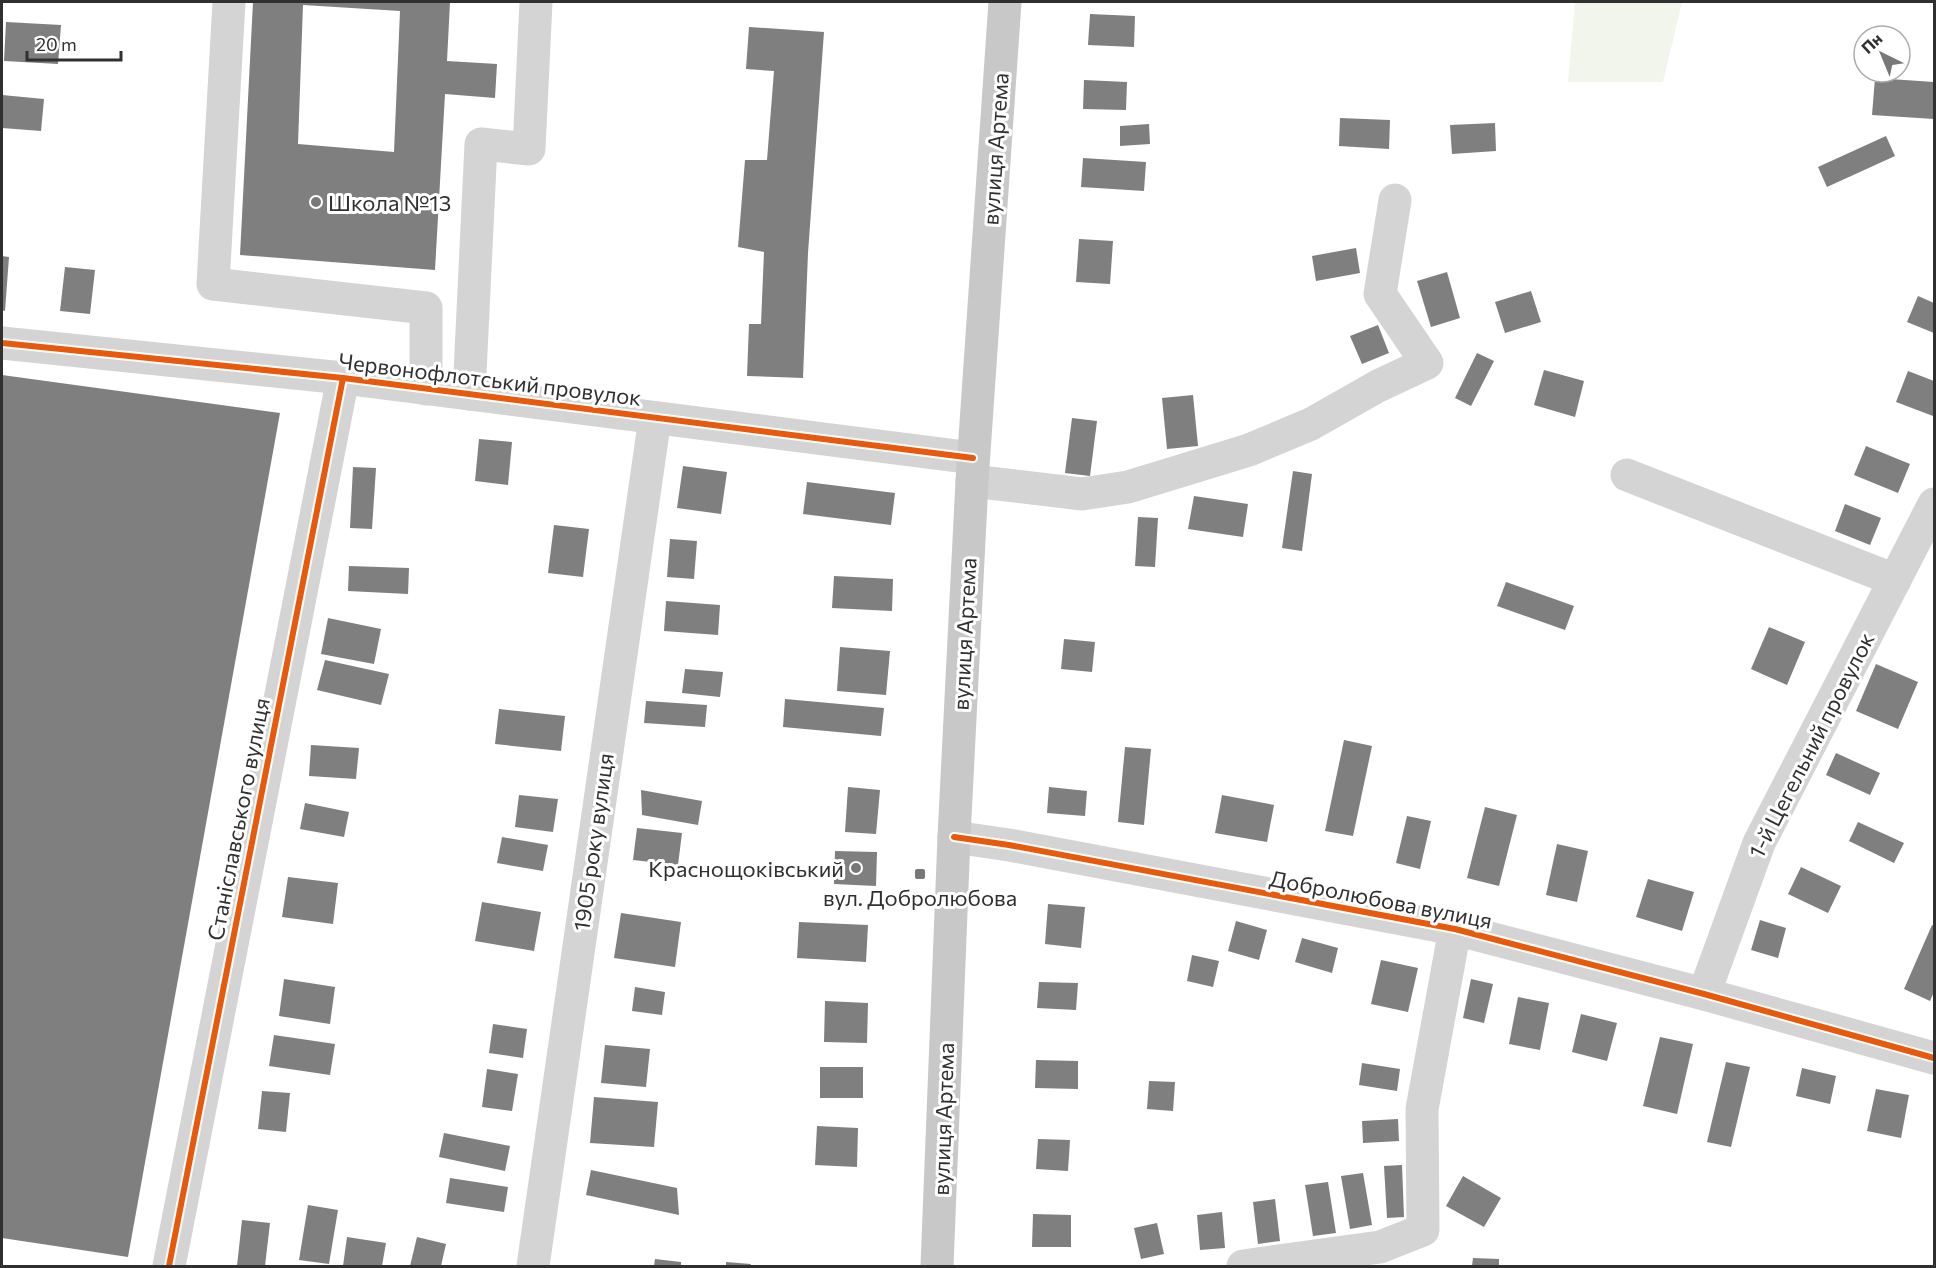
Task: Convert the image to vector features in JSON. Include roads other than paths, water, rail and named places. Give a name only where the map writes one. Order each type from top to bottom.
[{"type":"main road","name":"вулиця Артема","points":[[938,1266],[954,837],[972,470],[1005,2]]},
{"type":"street","points":[[229,2],[213,284],[426,308],[426,389]]},
{"type":"street","points":[[469,394],[482,144],[529,149],[536,2]]},
{"type":"street","name":"Червонофлотський провулок","points":[[2,343],[343,378],[655,418],[972,470],[1082,494],[1128,487],[1249,450],[1311,424],[1378,386],[1427,363],[1380,294],[1395,200]]},
{"type":"street","name":"Станіславського вулиця","points":[[169,1266],[343,378]]},
{"type":"street","name":"1905 року вулиця","points":[[533,1266],[655,418]]},
{"type":"street","points":[[1627,476],[1895,580]]},
{"type":"street","name":"1-й Цегельний провулок","points":[[1704,994],[1759,843],[1935,504]]},
{"type":"street","name":"Добролюбова вулиця","points":[[954,837],[1009,845],[1455,929],[1704,994],[1935,1058]]},
{"type":"street","points":[[1243,1266],[1380,1247],[1423,1230],[1422,1109],[1455,929]]},
{"type":"place","name":"Школа №13","points":[[316,202]]},
{"type":"place","name":"Краснощоківський","points":[[856,868]]},
{"type":"place","name":"вул. Добролюбова","points":[[920,874]]}]
